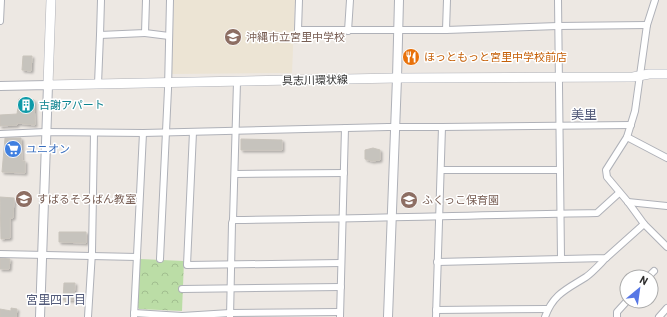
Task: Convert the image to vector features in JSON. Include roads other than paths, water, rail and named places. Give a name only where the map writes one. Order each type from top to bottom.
[{"type":"main road","points":[[48,85],[51,0]]},
{"type":"main road","name":"具志川環状線","points":[[48,85],[397,78],[633,77],[640,75],[667,74]]},
{"type":"street","points":[[0,21],[1,0]]},
{"type":"street","points":[[98,84],[102,0]]},
{"type":"street","points":[[145,33],[146,0]]},
{"type":"street","points":[[160,259],[170,0]]},
{"type":"street","points":[[299,0],[298,30],[446,30],[558,26],[647,25]]},
{"type":"street","points":[[348,31],[350,0]]},
{"type":"street","points":[[388,317],[399,0]]},
{"type":"street","points":[[446,30],[447,0]]},
{"type":"street","points":[[558,0],[561,258]]},
{"type":"street","points":[[655,0],[647,25],[635,111],[631,125],[627,137],[606,170],[608,177],[619,193],[628,202],[644,224],[667,247]]},
{"type":"street","points":[[100,35],[145,33],[169,36]]},
{"type":"street","points":[[230,315],[237,82]]},
{"type":"street","points":[[0,86],[48,85],[40,317]]},
{"type":"street","points":[[0,134],[46,132],[193,132],[394,127],[631,125]]},
{"type":"street","points":[[436,317],[442,127]]},
{"type":"street","points":[[142,132],[134,315],[340,315],[345,128]]},
{"type":"street","points":[[193,132],[187,265],[341,263]]},
{"type":"street","points":[[88,317],[92,256],[94,133]]},
{"type":"street","points":[[627,137],[667,158]]},
{"type":"street","points":[[440,170],[560,170]]},
{"type":"street","points":[[235,174],[344,173]]},
{"type":"street","points":[[233,220],[597,213],[619,193]]},
{"type":"street","points":[[628,202],[667,206]]},
{"type":"street","points":[[544,317],[554,299],[562,291],[587,276],[644,224]]},
{"type":"street","points":[[0,254],[137,257]]},
{"type":"street","points":[[437,262],[606,258]]},
{"type":"street","points":[[182,289],[341,287]]},
{"type":"street","points":[[660,317],[667,308]]},
{"type":"street","points":[[436,310],[548,309]]},
{"type":"place","name":"沖縄市立宮里中学校","points":[[233,37]]},
{"type":"place","name":"ほっともっと宮里中学校前店","points":[[411,57]]},
{"type":"place","name":"古謝アパート","points":[[26,105]]},
{"type":"place","name":"ユニオン","points":[[13,149]]},
{"type":"place","name":"すばるそろばん教室","points":[[24,199]]},
{"type":"place","name":"ふくっこ保育園","points":[[409,200]]},
{"type":"district","name":"美里","points":[[584,114]]},
{"type":"district","name":"宮里四丁目","points":[[56,300]]}]
